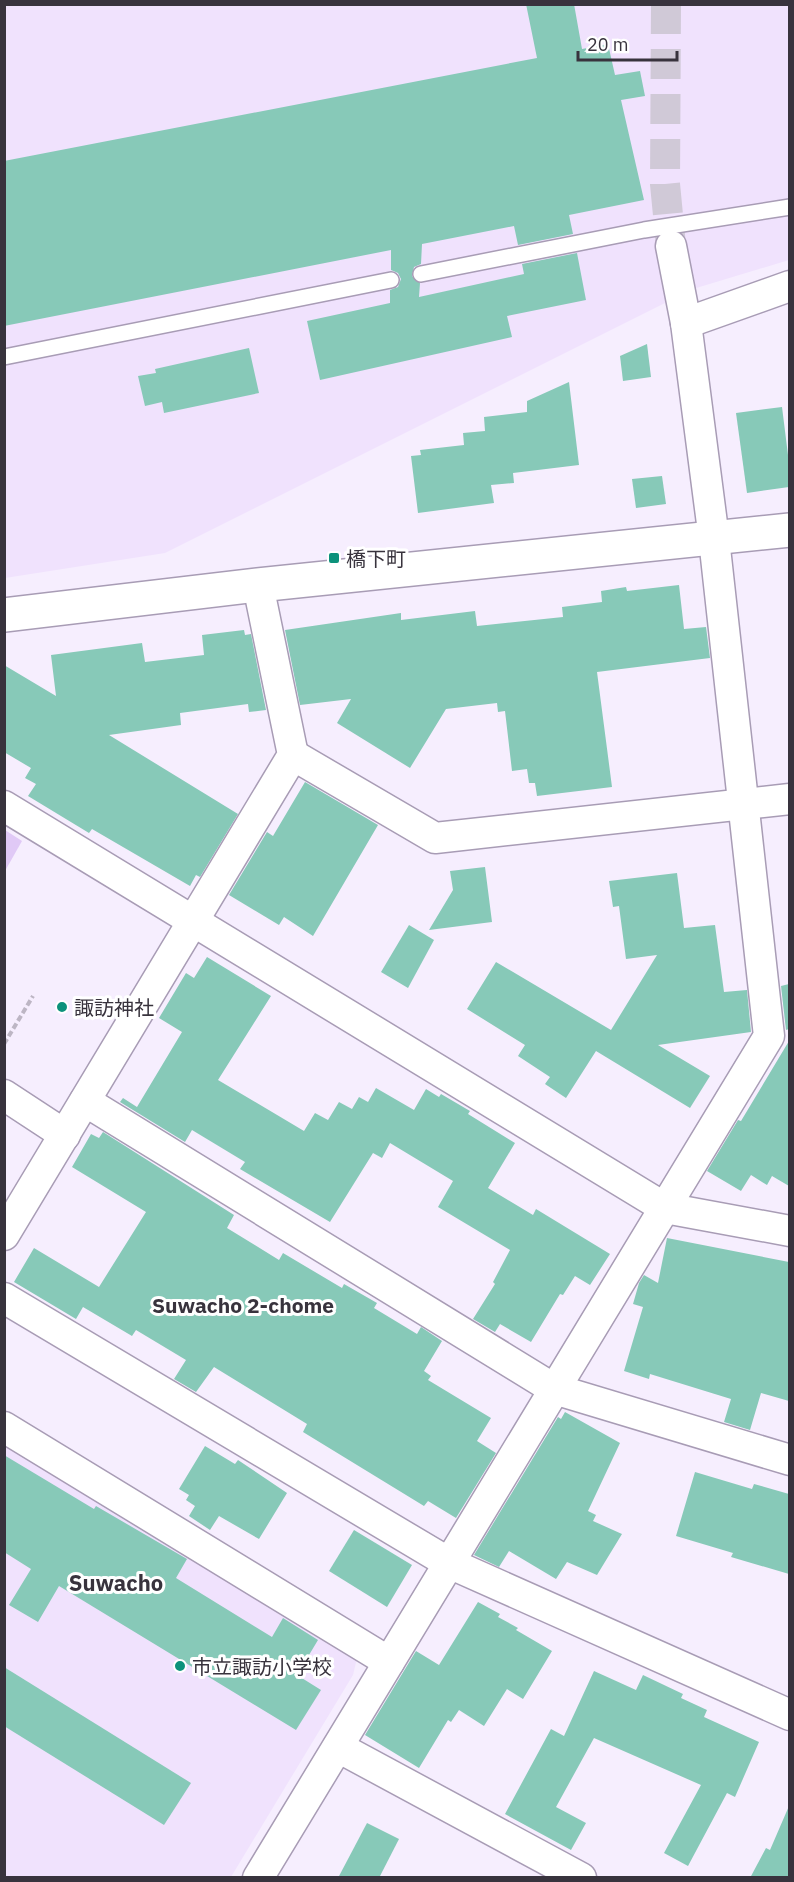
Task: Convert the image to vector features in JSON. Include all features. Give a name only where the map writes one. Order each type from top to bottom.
[{"type":"street","points":[[258,1878],[665,1208],[779,1035],[743,804],[714,539],[686,323],[670,246]]},
{"type":"street","points":[[686,323],[789,286]]},
{"type":"street","points":[[4,615],[258,585],[789,530]]},
{"type":"street","points":[[4,1234],[293,755],[258,585]]},
{"type":"street","points":[[293,755],[435,838],[789,799]]},
{"type":"street","points":[[4,806],[665,1208],[789,1231]]},
{"type":"street","points":[[4,1095],[65,1135]]},
{"type":"street","points":[[85,1101],[554,1389],[789,1460]]},
{"type":"street","points":[[4,1298],[449,1563],[789,1715]]},
{"type":"street","points":[[4,1427],[389,1662]]},
{"type":"street","points":[[338,1746],[581,1878]]},
{"type":"lane","points":[[421,274],[644,230],[789,207]]},
{"type":"lane","points":[[4,357],[391,280]]},
{"type":"path","points":[[4,1044],[33,996]]},
{"type":"shaded area","points":[[5,5],[789,5],[789,260],[693,289],[165,553],[5,578]]},
{"type":"shaded area","points":[[5,830],[22,841],[5,871]]},
{"type":"shaded area","name":"市立諏訪小学校","points":[[4,1441],[357,1658],[353,1675],[231,1877],[5,1877]]},
{"type":"building","points":[[526,4],[574,4],[582,49],[608,44],[615,75],[640,71],[645,96],[621,100],[644,200],[569,215],[573,234],[518,245],[514,226],[422,244],[421,264],[414,267],[412,276],[420,283],[419,297],[524,274],[522,264],[577,253],[586,300],[507,316],[512,337],[320,380],[307,321],[390,303],[390,290],[398,287],[401,279],[398,273],[391,270],[391,250],[4,326],[4,161],[537,58]]},
{"type":"building","points":[[647,344],[651,377],[623,381],[620,356]]},
{"type":"building","points":[[249,348],[259,393],[164,413],[162,402],[145,406],[138,376],[156,373],[155,369]]},
{"type":"building","points":[[569,382],[579,465],[513,473],[514,483],[491,485],[494,503],[418,513],[411,456],[421,455],[420,450],[464,445],[463,433],[485,431],[484,417],[527,412],[527,401]]},
{"type":"building","points":[[782,407],[789,463],[789,487],[747,493],[736,413]]},
{"type":"building","points":[[662,476],[666,504],[636,508],[632,479]]},
{"type":"building","points":[[679,585],[684,629],[706,627],[710,658],[597,672],[612,787],[537,796],[535,783],[529,783],[527,769],[512,771],[505,711],[498,712],[497,703],[446,709],[410,768],[337,723],[351,699],[300,705],[285,630],[401,613],[401,620],[475,611],[477,626],[563,617],[562,607],[602,602],[601,591],[626,587],[627,591]]},
{"type":"building","points":[[244,630],[245,635],[251,634],[266,710],[249,712],[248,704],[180,713],[181,725],[109,735],[238,814],[200,877],[196,875],[190,886],[92,829],[89,833],[28,796],[36,784],[25,778],[31,768],[4,752],[4,665],[56,696],[51,655],[142,643],[145,662],[204,655],[202,635]]},
{"type":"building","points":[[305,782],[378,825],[313,936],[284,917],[279,925],[229,895],[267,832],[273,836]]},
{"type":"building","points":[[485,867],[492,922],[429,930],[453,890],[450,871]]},
{"type":"building","points":[[677,873],[684,928],[715,925],[724,992],[747,990],[751,1032],[658,1045],[710,1076],[690,1108],[596,1051],[566,1098],[545,1084],[550,1077],[518,1056],[525,1045],[467,1009],[496,962],[611,1030],[657,955],[626,959],[619,906],[613,907],[609,881]]},
{"type":"building","points":[[409,925],[434,940],[408,988],[381,972]]},
{"type":"building","points":[[207,957],[271,996],[218,1080],[304,1131],[315,1113],[328,1120],[339,1102],[352,1109],[359,1097],[368,1102],[376,1088],[414,1110],[426,1089],[439,1097],[441,1094],[470,1111],[468,1114],[515,1143],[488,1188],[533,1215],[536,1209],[610,1254],[590,1285],[575,1276],[563,1295],[560,1294],[531,1342],[500,1324],[495,1332],[473,1319],[495,1284],[493,1282],[510,1250],[438,1207],[453,1181],[390,1143],[382,1158],[373,1153],[330,1222],[240,1169],[245,1162],[192,1130],[185,1142],[120,1102],[123,1098],[137,1107],[182,1032],[159,1018],[186,973],[194,978]]},
{"type":"building","points":[[789,984],[789,1029],[786,1030],[781,986]]},
{"type":"building","points":[[789,1041],[789,1186],[772,1176],[767,1185],[751,1175],[741,1191],[707,1171],[738,1120],[741,1121]]},
{"type":"building","points":[[103,1132],[234,1215],[227,1228],[279,1260],[283,1253],[342,1288],[344,1284],[377,1303],[374,1308],[417,1334],[421,1327],[442,1341],[424,1371],[431,1376],[428,1380],[491,1418],[477,1441],[496,1453],[456,1518],[428,1501],[424,1506],[303,1432],[307,1424],[214,1367],[196,1392],[174,1379],[186,1360],[136,1330],[132,1336],[83,1307],[76,1319],[14,1282],[34,1248],[99,1287],[146,1212],[72,1167],[91,1134],[99,1138]]},
{"type":"building","points":[[667,1238],[789,1262],[789,1401],[761,1393],[750,1430],[724,1422],[731,1399],[650,1374],[649,1379],[624,1371],[643,1307],[633,1304],[639,1283],[644,1275],[658,1283]]},
{"type":"building","points":[[565,1412],[620,1443],[588,1511],[596,1515],[593,1521],[622,1534],[597,1575],[567,1562],[556,1579],[509,1551],[499,1567],[474,1555],[558,1417],[561,1419]]},
{"type":"building","points":[[205,1446],[235,1464],[238,1460],[287,1493],[259,1539],[219,1516],[210,1530],[189,1516],[195,1506],[186,1500],[189,1495],[179,1489]]},
{"type":"building","points":[[4,1455],[94,1509],[96,1506],[187,1559],[176,1578],[272,1637],[283,1618],[318,1640],[297,1675],[321,1690],[296,1730],[59,1586],[38,1622],[9,1605],[31,1569],[4,1552]]},
{"type":"building","points":[[695,1472],[752,1489],[754,1484],[789,1494],[789,1574],[731,1557],[733,1553],[676,1536]]},
{"type":"building","points":[[354,1530],[412,1565],[387,1607],[329,1571]]},
{"type":"building","points":[[478,1602],[500,1614],[498,1617],[518,1628],[516,1630],[552,1651],[523,1699],[507,1689],[484,1726],[459,1710],[451,1722],[448,1720],[419,1768],[365,1735],[416,1651],[439,1665]]},
{"type":"building","points":[[4,1667],[191,1783],[164,1825],[4,1726]]},
{"type":"building","points":[[594,1671],[636,1690],[643,1675],[683,1694],[681,1698],[707,1710],[704,1717],[759,1742],[735,1797],[727,1793],[688,1866],[664,1853],[701,1785],[594,1738],[556,1807],[586,1823],[571,1850],[505,1814],[551,1729],[564,1736]]},
{"type":"building","points":[[789,1806],[789,1878],[750,1878],[766,1848],[770,1850]]},
{"type":"building","points":[[367,1823],[399,1839],[379,1878],[338,1878]]},
{"type":"tunnel","points":[[666,4],[665,184],[671,246]]},
{"type":"place","name":"橋下町","points":[[334,558]]},
{"type":"place","name":"諏訪神社","points":[[62,1007]]},
{"type":"place","name":"市立諏訪小学校","points":[[180,1666]]},
{"type":"district","name":"Suwacho 2-chome","points":[[243,1305]]},
{"type":"district","name":"Suwacho","points":[[116,1582]]}]
